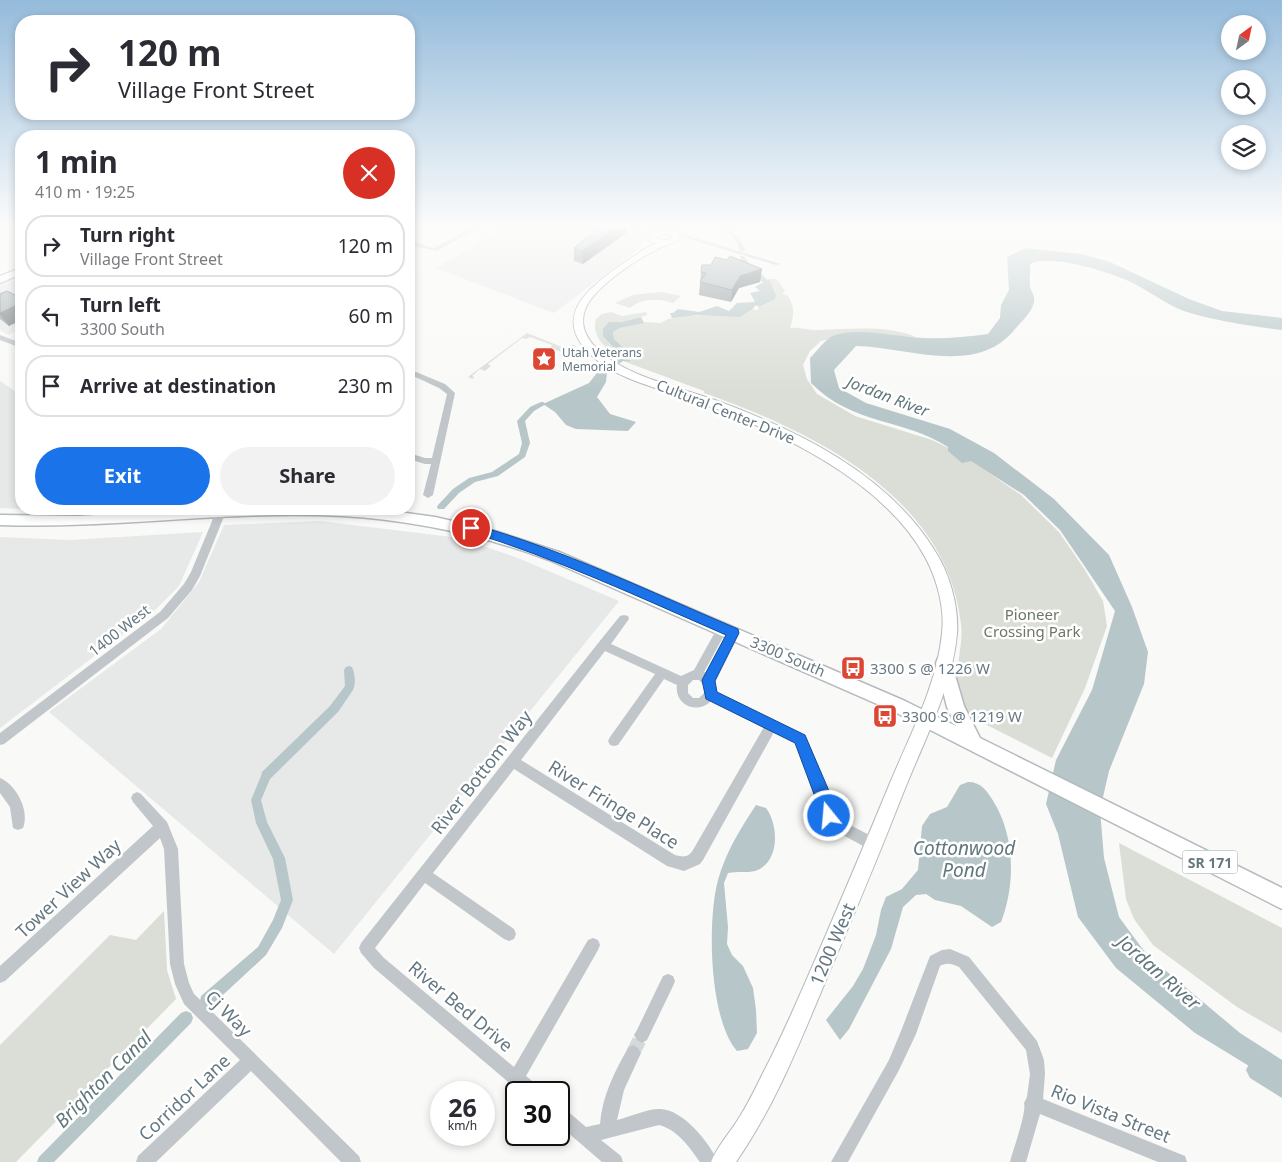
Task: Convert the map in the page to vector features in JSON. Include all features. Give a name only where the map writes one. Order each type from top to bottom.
[{"type":"main road","name":"SR 171","points":[[0,520],[72,522],[202,515]]},
{"type":"main road","name":"3300 South","points":[[389,515],[414,517],[483,531],[524,544],[728,630],[924,718],[1282,899]]},
{"type":"main road","points":[[944,663],[956,707],[974,744]]},
{"type":"street","name":"Cultural Center Drive","points":[[604,282],[590,293],[579,312],[578,325],[581,336],[591,350],[612,365],[734,411],[785,433],[837,462],[884,498],[913,530],[932,559],[941,581],[947,600],[950,627],[940,680],[924,718]]},
{"type":"street","points":[[0,336],[15,343]]},
{"type":"street","points":[[415,374],[442,386],[451,393],[428,495]]},
{"type":"street","points":[[415,458],[425,461],[436,460]]},
{"type":"street","name":"1400 West","points":[[0,740],[164,615],[188,587],[196,573],[220,515]]},
{"type":"street","name":"River Bottom Way","points":[[366,948],[624,619]]},
{"type":"street","points":[[697,675],[728,630]]},
{"type":"street","points":[[708,680],[697,675],[686,678],[682,682],[681,691],[692,701],[702,701],[710,695],[712,690],[708,680],[728,630]]},
{"type":"street","points":[[603,645],[682,682]]},
{"type":"street","points":[[614,741],[662,673]]},
{"type":"street","points":[[710,695],[800,739],[827,805],[829,816],[836,824],[874,845]]},
{"type":"street","name":"1200 West","points":[[722,1162],[747,1127],[769,1088],[874,845],[924,718]]},
{"type":"street","name":"River Fringe Place","points":[[512,760],[672,861],[684,864],[695,859],[698,855],[772,724]]},
{"type":"street","points":[[0,784],[16,800],[19,811],[18,824]]},
{"type":"street","name":"Cj Way","points":[[137,798],[162,827],[168,838],[172,857],[177,964],[182,984],[189,999],[352,1162]]},
{"type":"street","name":"Tower View Way","points":[[0,976],[162,827]]},
{"type":"street","points":[[423,874],[509,934]]},
{"type":"street","points":[[516,1078],[593,946]]},
{"type":"street","name":"River Bed Drive","points":[[366,948],[379,963],[519,1081]]},
{"type":"street","name":"Rio Vista Street","points":[[839,1162],[894,1065],[935,962],[941,957],[948,956],[964,962],[1032,1046],[1038,1068],[1032,1103],[1178,1162]]},
{"type":"street","points":[[642,1035],[668,982]]},
{"type":"street","points":[[608,1129],[608,1113],[613,1092],[633,1052]]},
{"type":"street","name":"Corridor Lane","points":[[144,1162],[250,1061]]},
{"type":"street","points":[[1018,1162],[1032,1103]]},
{"type":"street","points":[[584,1136],[659,1117],[671,1118],[683,1128],[710,1162]]},
{"type":"street","points":[[570,1124],[615,1162]]},
{"type":"shaded area","points":[[9,282],[15,282],[15,331],[8,335],[0,330],[0,286]]},
{"type":"shaded area","points":[[473,282],[595,282],[554,313]]},
{"type":"shaded area","points":[[0,381],[15,391],[15,509],[0,508]]},
{"type":"shaded area","points":[[320,521],[460,538],[518,558],[619,601],[334,954],[49,712],[161,629],[199,582],[224,525]]},
{"type":"shaded area","points":[[203,532],[179,586],[156,609],[0,728],[0,537],[70,540]]},
{"type":"green space","name":"Pioneer Crossing Park","points":[[770,282],[779,282],[785,291],[782,294],[788,296],[792,304],[793,311],[790,328],[817,330],[879,329],[914,336],[915,340],[837,337],[821,341],[810,351],[803,365],[807,379],[817,394],[855,416],[932,440],[961,454],[988,472],[1021,495],[1059,532],[1085,570],[1103,601],[1107,626],[1085,688],[1052,758],[971,717],[963,708],[958,697],[957,686],[961,624],[950,579],[930,539],[902,505],[868,475],[829,449],[788,427],[704,393],[704,391],[623,361],[630,354],[614,339],[613,332],[620,328],[645,322],[661,323],[668,319],[686,316],[745,314],[751,309],[758,310],[758,307],[774,300]]},
{"type":"green space","points":[[661,292],[681,296],[673,303],[662,300],[650,300],[639,302],[630,308],[615,303],[633,295]]},
{"type":"green space","points":[[611,312],[622,316],[646,312],[647,315],[622,322],[609,322],[604,336],[618,352],[617,357],[600,341],[595,331],[596,319],[602,314]]},
{"type":"green space","points":[[527,333],[562,347],[574,345],[577,349],[562,352],[550,348],[552,345],[530,337],[522,338],[488,364],[491,366],[485,371],[480,369],[472,376],[474,377],[473,379],[468,377]]},
{"type":"green space","points":[[1119,843],[1282,928],[1282,1033],[1237,1007],[1153,945],[1134,919],[1126,899]]},
{"type":"green space","points":[[164,911],[167,970],[176,999],[16,1162],[0,1162],[0,1045],[110,935],[136,940]]},
{"type":"water","points":[[763,282],[770,282],[776,296],[774,300],[758,307],[750,293],[760,291],[755,287]]},
{"type":"water","points":[[1009,282],[1030,282],[1034,301],[1025,319],[999,344],[981,352],[961,356],[919,354],[856,346],[834,370],[839,388],[866,403],[950,429],[994,453],[1054,499],[1109,555],[1132,607],[1148,652],[1144,684],[1109,771],[1100,810],[1104,858],[1119,917],[1147,955],[1240,1033],[1282,1060],[1282,1086],[1195,1033],[1116,968],[1078,917],[1058,834],[1046,804],[1056,760],[1092,690],[1115,611],[1060,530],[1024,495],[971,461],[962,463],[948,451],[948,447],[931,438],[844,407],[827,397],[811,383],[810,358],[825,342],[835,335],[866,332],[939,338],[988,334],[1000,318],[1001,305],[1009,290]]},
{"type":"water","points":[[1131,282],[1153,282],[1189,299],[1222,311],[1282,318],[1282,330],[1208,318],[1184,311]]},
{"type":"water","points":[[753,302],[754,308],[740,317],[697,315],[672,318],[670,313],[678,309],[699,312],[717,306],[729,311],[737,303]]},
{"type":"water","points":[[641,317],[644,323],[620,328],[613,332],[614,339],[630,354],[630,361],[623,361],[607,372],[606,382],[597,397],[610,414],[636,422],[628,431],[576,429],[566,425],[555,412],[543,404],[589,383],[600,369],[617,357],[618,352],[603,336],[603,329],[609,322],[622,322]]},
{"type":"water","name":"Cottonwood Pond","points":[[968,782],[980,785],[992,799],[1000,813],[1009,843],[1011,876],[1006,907],[1001,922],[992,927],[961,906],[935,900],[926,894],[916,895],[903,907],[891,949],[849,1029],[840,1040],[826,1020],[853,986],[863,969],[876,935],[881,910],[886,897],[902,889],[918,870],[922,826],[930,814],[947,807],[960,785]]},
{"type":"water","points":[[756,805],[766,808],[770,815],[775,833],[773,852],[763,867],[752,872],[728,873],[724,883],[728,927],[727,944],[732,955],[743,966],[753,988],[756,1010],[757,1033],[748,1049],[737,1051],[728,1036],[721,1017],[716,994],[713,969],[712,920],[721,870],[734,841]]},
{"type":"building","points":[[701,282],[736,282],[732,290]]},
{"type":"building","points":[[7,291],[15,295],[15,306],[0,313],[0,294]]},
{"type":"waterway","points":[[743,308],[763,300],[769,294],[770,289],[767,282]]},
{"type":"waterway","name":"Brighton Canal","points":[[441,507],[456,491],[472,480],[495,474],[522,455],[526,443],[521,421],[532,409],[543,404]]},
{"type":"waterway","name":"Brighton Canal","points":[[206,1001],[262,951],[278,924],[287,900],[279,858],[262,823],[256,800],[266,776],[334,709],[350,687],[349,670]]},
{"type":"waterway","name":"Brighton Canal","points":[[44,1162],[186,1018]]},
{"type":"waterway","name":"Jordan River","points":[[1258,1070],[1282,1086]]},
{"type":"tunnel","points":[[633,1053],[642,1035]]},
{"type":"place","name":"Utah Veterans Memorial","points":[[544,359]]},
{"type":"place","name":"3300 S @ 1226 W","points":[[853,668]]},
{"type":"place","name":"3300 S @ 1219 W","points":[[885,716]]},
{"type":"route","points":[[471,528],[524,544],[554,556],[733,633],[708,680],[712,690],[710,695],[800,739],[827,805],[829,816]]}]
